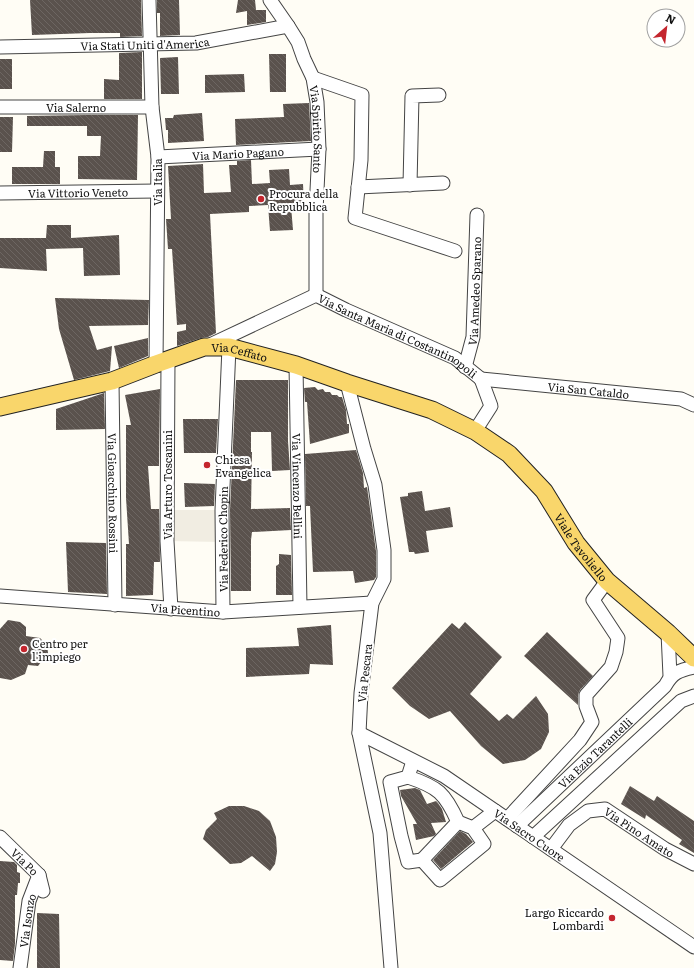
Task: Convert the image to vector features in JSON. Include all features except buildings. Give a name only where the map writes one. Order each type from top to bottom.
[{"type":"main road","name":"Via Ceffato","points":[[0,407],[112,381],[204,347],[229,347],[296,365],[432,410],[475,431]]},
{"type":"main road","name":"Viale Tavoliello","points":[[475,431],[509,454],[544,491],[576,543],[607,581],[668,633],[694,658]]},
{"type":"street","name":"Via Italia","points":[[149,0],[149,43],[152,107],[158,157],[157,191],[162,362]]},
{"type":"street","name":"Via Spirito Santo","points":[[270,0],[298,42],[313,78],[317,102],[319,150],[316,211],[316,295]]},
{"type":"street","name":"Via Stati Uniti d'America","points":[[0,47],[196,43],[288,26]]},
{"type":"street","points":[[313,78],[362,96],[361,160],[355,218],[455,251]]},
{"type":"street","points":[[410,185],[412,96],[439,95]]},
{"type":"street","name":"Via Salerno","points":[[0,107],[152,107]]},
{"type":"street","name":"Via Mario Pagano","points":[[158,157],[319,150]]},
{"type":"street","points":[[358,187],[443,183]]},
{"type":"street","name":"Via Vittorio Veneto","points":[[0,193],[157,191]]},
{"type":"street","name":"Via Amedeo Sparano","points":[[465,367],[473,337],[477,215]]},
{"type":"street","name":"Via Santa Maria di Costantinopoli","points":[[204,347],[316,295],[346,310],[455,358],[481,379]]},
{"type":"street","name":"Via Federico Chopin","points":[[223,612],[222,510],[229,347]]},
{"type":"street","name":"Via Arturo Toscanini","points":[[162,362],[167,541],[171,609]]},
{"type":"street","name":"Via Vincenzo Bellini","points":[[296,365],[300,607]]},
{"type":"street","points":[[475,431],[491,406],[481,379]]},
{"type":"street","name":"Via San Cataldo","points":[[481,379],[682,399],[694,405]]},
{"type":"street","name":"Via Gioacchino Rossini","points":[[112,381],[115,605]]},
{"type":"street","name":"Via Pescara","points":[[348,383],[364,449],[375,485],[384,550],[384,579],[372,603],[359,733],[380,834],[391,968]]},
{"type":"street","points":[[512,823],[580,740],[592,722],[586,706],[586,695],[611,667],[616,652],[618,638],[593,600],[607,581]]},
{"type":"street","name":"Via Picentino","points":[[0,596],[223,612],[372,603]]},
{"type":"street","points":[[668,633],[670,676],[683,669],[694,667]]},
{"type":"street","name":"Via Ezio Tarantelli","points":[[512,823],[665,686],[670,676]]},
{"type":"street","name":"Via Ezio Tarantelli","points":[[533,837],[681,701],[694,696]]},
{"type":"street","name":"Via Sacro Cuore","points":[[359,733],[444,776],[694,947]]},
{"type":"street","points":[[408,777],[413,761]]},
{"type":"street","points":[[422,860],[440,880],[484,844],[473,828],[458,822],[442,793],[425,782],[408,777],[390,782],[408,862],[422,860],[458,822]]},
{"type":"street","name":"Via Pino Amato","points":[[551,849],[569,825],[588,811],[605,809],[665,849],[694,864]]},
{"type":"street","points":[[473,828],[495,811]]},
{"type":"street","name":"Via Po","points":[[0,837],[39,875],[43,891]]},
{"type":"street","name":"Via Isonzo","points":[[20,968],[29,901],[39,875]]},
{"type":"shaded area","points":[[167,510],[222,510],[221,542],[167,541]]},
{"type":"place","name":"Procura della Repubblica","points":[[261,199]]},
{"type":"place","name":"Chiesa Evangelica","points":[[207,465]]},
{"type":"place","name":"Centro per l'impiego","points":[[24,649]]},
{"type":"place","name":"Largo Riccardo Lombardi","points":[[612,918]]}]
